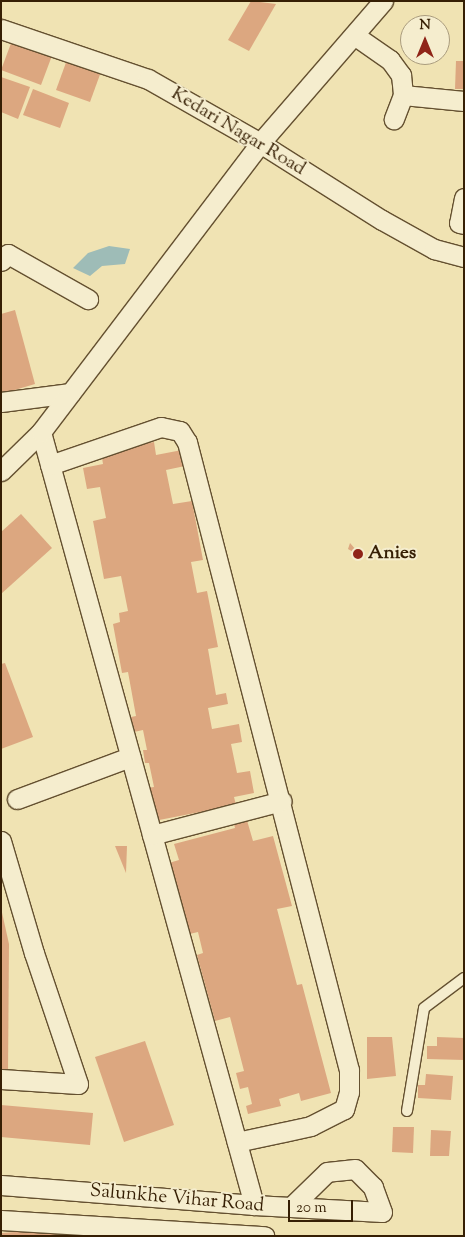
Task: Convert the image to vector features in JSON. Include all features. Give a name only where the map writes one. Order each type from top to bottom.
[{"type":"street","points":[[1,471],[41,432],[260,144],[383,1]]},
{"type":"street","name":"Kedari Nagar Road","points":[[1,29],[148,79],[260,144],[434,250],[464,257]]},
{"type":"street","points":[[354,35],[396,66],[403,80],[403,96],[394,119]]},
{"type":"street","points":[[403,96],[464,101]]},
{"type":"street","points":[[464,198],[459,223],[464,224]]},
{"type":"street","points":[[1,261],[8,254],[88,298]]},
{"type":"street","points":[[1,402],[70,393]]},
{"type":"street","points":[[50,465],[161,427],[180,431],[187,442],[282,801],[349,1070],[349,1092],[344,1109],[311,1126],[237,1142]]},
{"type":"street","points":[[41,432],[254,1205]]},
{"type":"street","points":[[17,799],[130,757]]},
{"type":"street","points":[[152,835],[282,801]]},
{"type":"street","points":[[1,841],[34,953],[78,1084],[1,1079]]},
{"type":"street","name":"Salunkhe Vihar Road","points":[[1,1185],[254,1205],[382,1212],[373,1187],[355,1169],[327,1172],[291,1207]]},
{"type":"street","points":[[1,1220],[257,1235]]},
{"type":"lane","points":[[407,1111],[424,1008],[464,978]]},
{"type":"water","points":[[109,246],[130,249],[125,264],[102,266],[90,276],[73,268],[88,253]]},
{"type":"building","points":[[251,1],[276,4],[249,51],[228,40]]},
{"type":"building","points":[[13,38],[53,53],[41,85],[1,70]]},
{"type":"building","points":[[68,57],[102,69],[90,102],[56,90]]},
{"type":"building","points":[[456,61],[464,61],[464,89],[455,89]]},
{"type":"building","points":[[1,77],[30,87],[18,119],[1,112]]},
{"type":"building","points":[[33,89],[69,103],[60,128],[23,115]]},
{"type":"building","points":[[15,310],[35,384],[1,394],[1,314]]},
{"type":"building","points":[[154,442],[156,455],[182,450],[185,466],[166,470],[173,504],[192,501],[203,560],[191,562],[197,593],[207,591],[218,647],[208,649],[216,695],[226,693],[228,704],[208,708],[212,729],[239,724],[242,742],[231,744],[237,773],[250,771],[254,793],[234,797],[236,805],[154,821],[147,788],[154,787],[149,763],[145,763],[143,750],[147,750],[143,730],[134,732],[131,717],[136,716],[128,672],[122,673],[113,624],[120,622],[119,613],[128,611],[121,576],[104,579],[93,521],[106,518],[100,487],[87,489],[83,468],[103,464],[101,452]]},
{"type":"building","points":[[21,514],[52,548],[1,594],[1,532]]},
{"type":"building","name":"Anies","points":[[350,543],[363,558],[348,549]]},
{"type":"building","points":[[5,663],[33,737],[1,749],[1,664]]},
{"type":"building","points":[[246,817],[253,841],[273,836],[292,906],[277,909],[297,985],[302,984],[331,1093],[301,1101],[299,1093],[279,1099],[281,1106],[248,1114],[246,1106],[252,1104],[248,1087],[240,1089],[236,1073],[244,1071],[230,1017],[215,1021],[197,955],[203,953],[198,932],[181,936],[162,865],[179,860],[174,844],[235,828],[233,820]]},
{"type":"building","points":[[115,846],[127,846],[126,873]]},
{"type":"building","points":[[1,908],[9,944],[8,1072],[1,1071]]},
{"type":"building","points":[[367,1037],[392,1037],[396,1076],[367,1079]]},
{"type":"building","points":[[437,1037],[464,1038],[464,1060],[427,1059],[427,1046],[437,1046]]},
{"type":"building","points":[[145,1041],[174,1125],[124,1142],[95,1057]]},
{"type":"building","points":[[426,1074],[453,1076],[451,1100],[418,1098],[418,1085],[425,1085]]},
{"type":"building","points":[[1,1105],[93,1113],[90,1145],[1,1137]]},
{"type":"building","points":[[393,1127],[414,1127],[413,1153],[392,1152]]},
{"type":"building","points":[[431,1130],[451,1131],[449,1156],[430,1156]]},
{"type":"building","points":[[57,1229],[57,1236],[1,1236],[1,1233]]},
{"type":"place","name":"Anies","points":[[358,554]]}]
